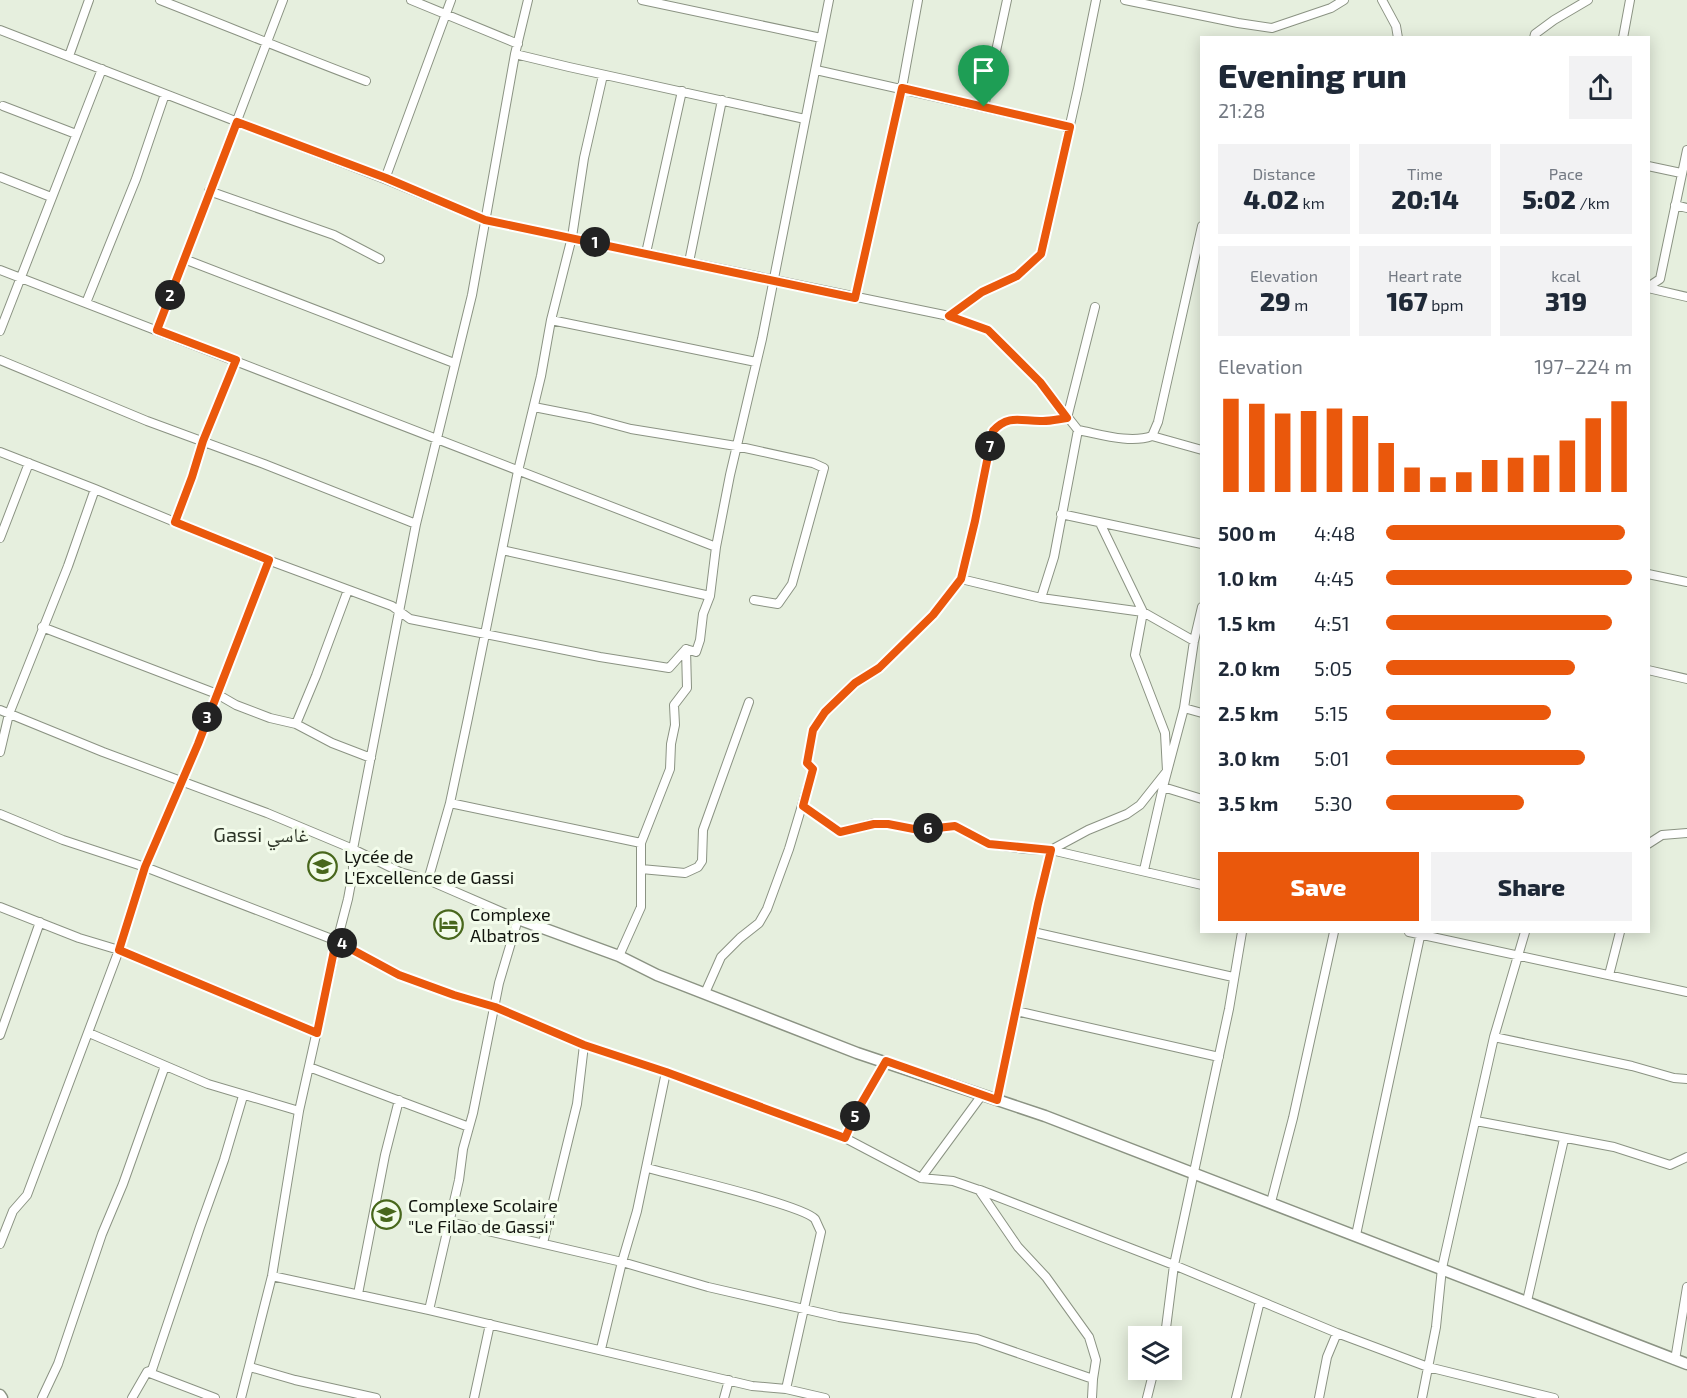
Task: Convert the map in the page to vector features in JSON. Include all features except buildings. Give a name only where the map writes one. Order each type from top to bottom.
[{"type":"street","points":[[69,56],[89,0]]},
{"type":"street","points":[[160,0],[266,42],[285,52],[366,81]]},
{"type":"street","points":[[157,330],[283,0]]},
{"type":"street","points":[[411,0],[518,44]]},
{"type":"street","points":[[386,178],[451,0]]},
{"type":"street","points":[[241,1398],[272,1276],[299,1111],[353,872],[353,849],[386,686],[398,612],[416,524],[472,295],[515,54],[528,0]]},
{"type":"street","points":[[642,0],[821,38]]},
{"type":"street","points":[[686,649],[696,652],[703,614],[710,596],[716,547],[736,446],[756,362],[829,0]]},
{"type":"street","points":[[855,298],[902,88],[918,0]]},
{"type":"street","points":[[984,107],[1007,0]]},
{"type":"street","points":[[949,316],[982,292],[1017,276],[1041,254],[1096,0]]},
{"type":"street","points":[[1125,0],[1272,28],[1331,8],[1344,0]]},
{"type":"street","points":[[1382,0],[1396,26],[1398,36]]},
{"type":"street","points":[[1534,36],[1554,20],[1588,0]]},
{"type":"street","points":[[1623,36],[1630,0]]},
{"type":"street","points":[[0,30],[386,178],[485,220],[949,316],[988,330],[1040,382],[1078,430],[1134,439],[1152,436],[1200,449]]},
{"type":"street","points":[[515,54],[805,119]]},
{"type":"street","points":[[0,331],[102,69]]},
{"type":"street","points":[[816,70],[1070,127]]},
{"type":"street","points":[[428,880],[450,803],[518,471],[572,237],[584,158],[603,75]]},
{"type":"street","points":[[646,253],[682,91]]},
{"type":"street","points":[[86,303],[136,179],[165,94]]},
{"type":"street","points":[[689,262],[722,100]]},
{"type":"street","points":[[3,106],[76,134]]},
{"type":"street","points":[[1650,286],[1660,279],[1687,150]]},
{"type":"street","points":[[1650,166],[1681,173]]},
{"type":"street","points":[[0,177],[51,197]]},
{"type":"street","points":[[209,191],[334,235],[380,259]]},
{"type":"street","points":[[1675,205],[1687,208]]},
{"type":"street","points":[[1152,436],[1158,422],[1200,234]]},
{"type":"street","points":[[184,259],[454,363]]},
{"type":"street","points":[[0,270],[236,360],[437,441],[716,547]]},
{"type":"street","points":[[1650,288],[1687,297]]},
{"type":"street","points":[[1067,418],[1095,307]]},
{"type":"street","points":[[552,320],[756,362]]},
{"type":"street","points":[[0,360],[147,421],[416,524]]},
{"type":"street","points":[[175,522],[203,441],[236,360]]},
{"type":"street","points":[[534,407],[639,430],[736,446],[813,463],[824,468],[792,584],[778,604],[754,600]]},
{"type":"street","points":[[705,993],[713,970],[721,957],[759,923],[763,916],[789,849],[813,769],[807,763],[813,730],[825,712],[855,683],[879,668],[933,615],[961,579],[993,431],[1001,422],[1011,420],[1026,419],[1041,422],[1067,418]]},
{"type":"street","points":[[1041,598],[1054,557],[1078,430]]},
{"type":"street","points":[[0,452],[269,560],[392,606],[410,619],[630,663],[669,668],[686,649]]},
{"type":"street","points":[[0,538],[29,463]]},
{"type":"street","points":[[0,752],[9,714],[68,566],[95,489]]},
{"type":"street","points":[[1061,514],[1200,544]]},
{"type":"street","points":[[997,1100],[1051,850],[1088,830],[1127,814],[1140,805],[1167,771],[1165,733],[1135,655],[1143,612],[1100,523]]},
{"type":"street","points":[[502,550],[710,596]]},
{"type":"street","points":[[0,1244],[1,1233],[13,1211],[27,1195],[119,950],[145,867],[182,781],[269,560]]},
{"type":"street","points":[[1650,574],[1686,580]]},
{"type":"street","points":[[961,579],[1041,598],[1143,612],[1194,641]]},
{"type":"street","points":[[296,724],[348,590]]},
{"type":"street","points":[[1144,870],[1162,788],[1184,708],[1200,616]]},
{"type":"street","points":[[42,627],[217,694],[236,705],[270,718],[296,724],[332,743],[371,758]]},
{"type":"street","points":[[620,956],[641,907],[641,843],[670,770],[675,725],[674,705],[687,688],[686,649]]},
{"type":"street","points":[[1650,670],[1687,679]]},
{"type":"street","points":[[641,869],[685,873],[698,867],[702,861],[704,830],[749,702]]},
{"type":"street","points":[[1184,708],[1200,712]]},
{"type":"street","points":[[0,710],[267,813],[353,849],[400,872],[428,880],[518,919],[620,956],[657,975],[857,1053],[997,1100],[1193,1172],[1687,1364]]},
{"type":"street","points":[[1162,788],[1200,798]]},
{"type":"street","points":[[450,803],[641,843]]},
{"type":"street","points":[[803,806],[840,832],[874,824],[888,824],[919,830],[955,826],[989,844],[1051,850],[1200,884]]},
{"type":"street","points":[[0,814],[63,840],[145,867],[336,941],[399,975],[495,1007],[584,1045],[666,1072],[845,1138],[921,1178],[953,1181],[979,1190],[1174,1265],[1337,1333],[1428,1366],[1554,1398]]},
{"type":"street","points":[[1650,843],[1662,836],[1687,833]]},
{"type":"street","points":[[0,907],[79,938],[119,950],[317,1033]]},
{"type":"street","points":[[429,1310],[459,1180],[463,1149],[499,983],[518,919]]},
{"type":"street","points":[[0,1035],[40,922]]},
{"type":"street","points":[[1033,932],[1233,977]]},
{"type":"street","points":[[1166,1326],[1174,1265],[1219,1057],[1242,933]]},
{"type":"street","points":[[1271,1202],[1293,1118],[1334,933]]},
{"type":"street","points":[[1356,1235],[1420,933],[1551,964],[1687,992]]},
{"type":"street","points":[[1422,1398],[1436,1327],[1442,1268],[1494,1037],[1525,933]]},
{"type":"street","points":[[1608,975],[1620,933]]},
{"type":"street","points":[[1016,1011],[1219,1057]]},
{"type":"street","points":[[89,1033],[208,1084],[299,1111]]},
{"type":"street","points":[[1494,1037],[1687,1079]]},
{"type":"street","points":[[543,1243],[577,1104],[584,1045]]},
{"type":"street","points":[[845,1138],[857,1111],[886,1061]]},
{"type":"street","points":[[42,1398],[58,1364],[102,1234],[123,1184],[165,1066]]},
{"type":"street","points":[[309,1067],[469,1127]]},
{"type":"street","points":[[601,1349],[637,1211],[666,1072]]},
{"type":"street","points":[[921,1178],[982,1095]]},
{"type":"street","points":[[132,1398],[147,1371],[152,1370],[224,1160],[243,1096]]},
{"type":"street","points":[[358,1294],[385,1155],[399,1100]]},
{"type":"street","points":[[1476,1121],[1614,1147],[1670,1165],[1687,1156]]},
{"type":"street","points":[[1527,1301],[1564,1139]]},
{"type":"street","points":[[647,1168],[799,1210],[814,1219],[821,1232],[786,1389]]},
{"type":"street","points":[[979,1190],[1018,1247],[1047,1276],[1089,1337],[1096,1359],[1092,1398]]},
{"type":"street","points":[[449,1222],[622,1262],[708,1287],[839,1317],[977,1339],[1094,1379]]},
{"type":"street","points":[[272,1276],[601,1349],[752,1386],[786,1389],[820,1397]]},
{"type":"street","points":[[1675,1359],[1687,1287]]},
{"type":"street","points":[[1236,1398],[1260,1301]]},
{"type":"street","points":[[474,1398],[490,1324]]},
{"type":"street","points":[[1319,1398],[1327,1357],[1337,1333]]},
{"type":"street","points":[[250,1366],[295,1380],[376,1398]]},
{"type":"street","points":[[147,1371],[215,1398]]},
{"type":"street","points":[[724,1398],[729,1380]]},
{"type":"street","points":[[1147,1398],[1152,1380]]},
{"type":"place","name":"Lycée de L'Excellence de Gassi","points":[[323,866]]},
{"type":"place","name":"Complexe Albatros","points":[[449,924]]},
{"type":"place","name":"Complexe Scolaire \"Le Filao de Gassi\"","points":[[387,1215]]},
{"type":"district","name":"Gassi غاسي","points":[[261,834]]},
{"type":"route","points":[[902,88],[984,107],[1070,127],[1041,254],[1017,276],[982,292],[949,316],[988,330],[1040,382],[1067,418],[1041,422],[1026,419],[1011,420],[1001,422],[993,431],[961,579],[933,615],[879,668],[855,683],[825,712],[813,730],[807,763],[813,769],[803,806],[840,832],[861,825],[874,824],[888,824],[919,830],[929,827],[955,826],[989,844],[1051,850],[997,1100],[886,1061],[857,1111],[845,1138],[666,1072],[584,1045],[495,1007],[399,975],[336,941],[317,1033],[119,950],[136,902],[145,867],[198,744],[269,560],[175,522],[203,441],[236,360],[157,330],[237,122],[386,178],[485,220],[855,298],[902,88]]}]
